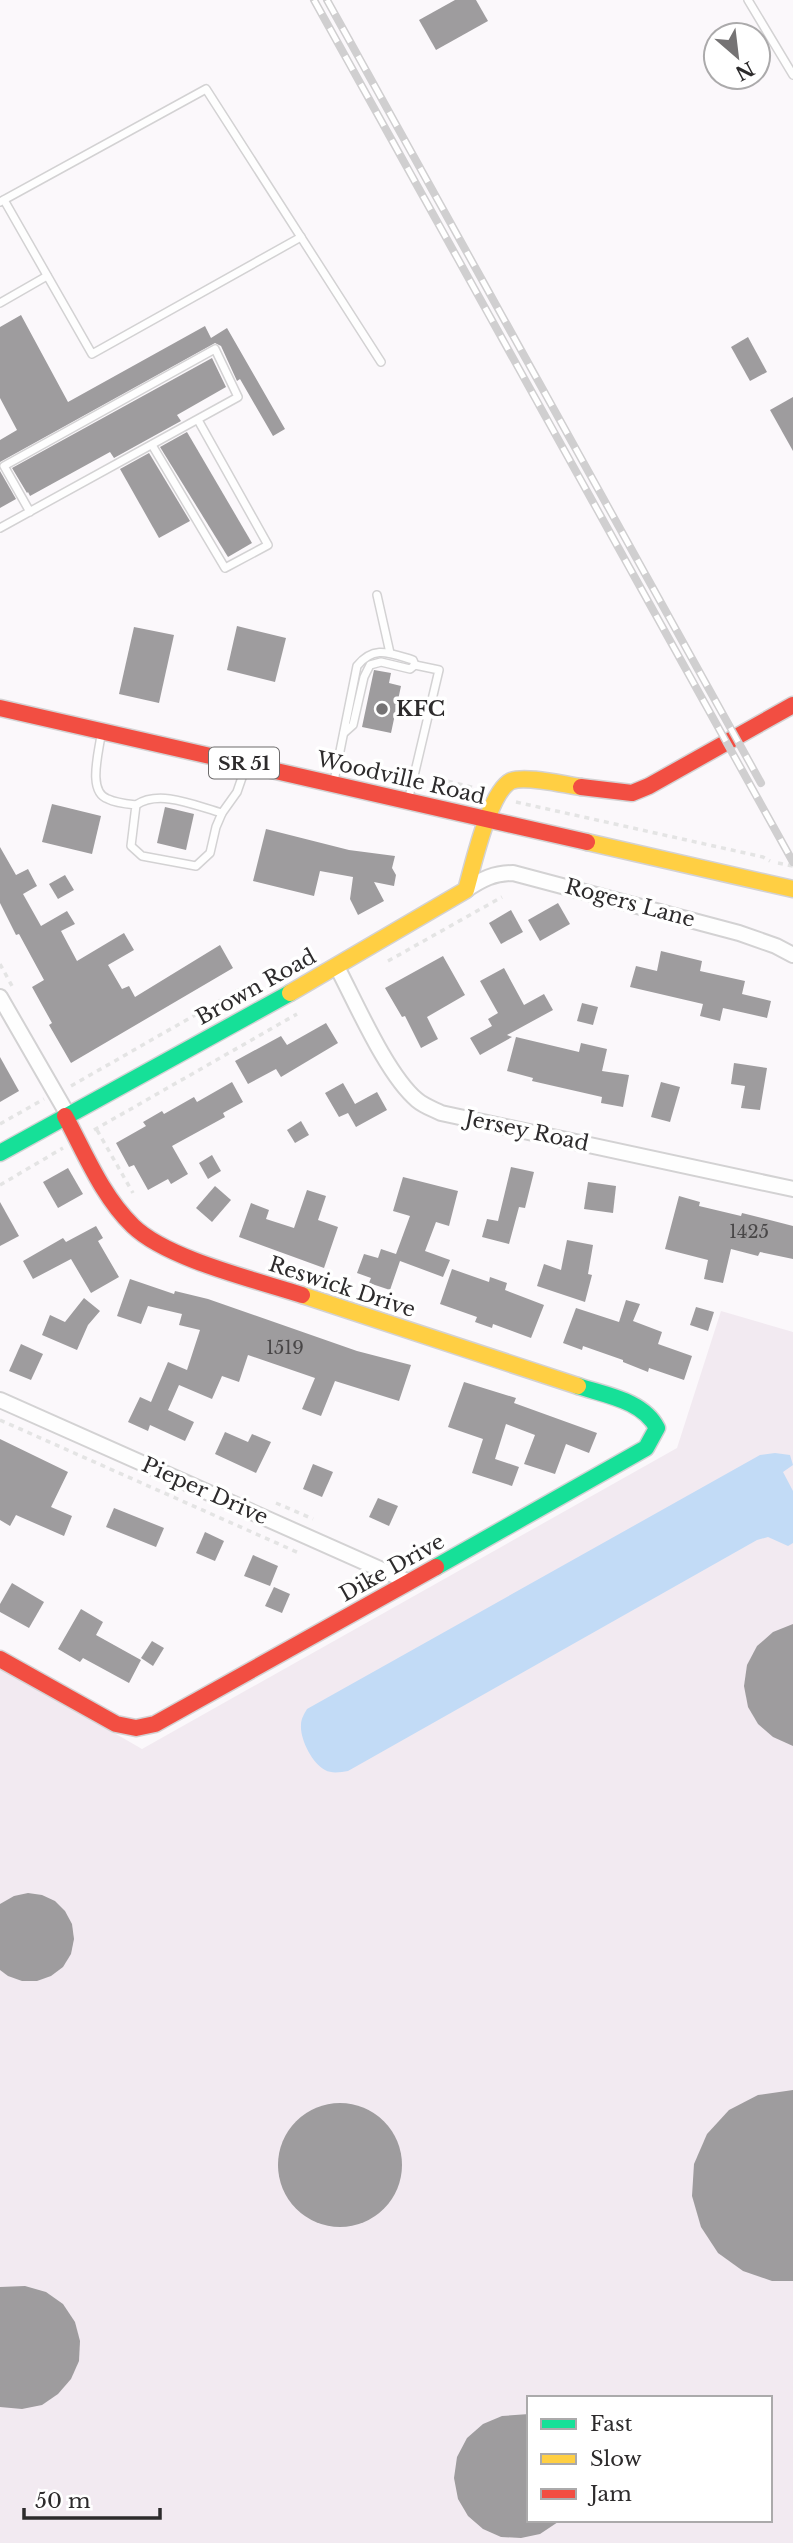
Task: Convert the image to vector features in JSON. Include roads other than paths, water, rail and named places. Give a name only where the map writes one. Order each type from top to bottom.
[{"type":"street","points":[[466,890],[487,819],[498,795],[512,781],[522,779],[632,793],[793,705]]},
{"type":"street","name":"Woodville Road","points":[[0,708],[793,889]]},
{"type":"street","name":"Rogers Lane","points":[[466,890],[485,877],[498,873],[513,873],[739,933],[776,946],[793,956]]},
{"type":"street","name":"Brown Road","points":[[0,1153],[337,967],[466,890]]},
{"type":"street","name":"Jersey Road","points":[[337,967],[396,1077],[416,1099],[441,1113],[793,1189]]},
{"type":"street","name":"Reswick Drive","points":[[0,997],[121,1214],[147,1238],[186,1257],[627,1402],[647,1412],[654,1419],[657,1428]]},
{"type":"street","name":"Pieper Drive","points":[[0,1400],[409,1582]]},
{"type":"street","name":"Dike Drive","points":[[0,1659],[102,1718],[126,1727],[136,1728],[165,1720],[634,1456],[646,1448],[657,1428]]},
{"type":"lane","points":[[748,0],[793,75]]},
{"type":"lane","points":[[301,237],[92,354],[2,201],[206,89],[301,237],[381,362]]},
{"type":"lane","points":[[0,303],[47,276]]},
{"type":"lane","points":[[0,528],[30,512],[198,420],[238,397],[215,349],[4,466],[30,512]]},
{"type":"lane","points":[[152,445],[226,568],[268,545],[198,420]]},
{"type":"lane","points":[[377,595],[390,653]]},
{"type":"lane","points":[[334,784],[357,666],[365,656],[380,652],[413,660],[415,665]]},
{"type":"lane","points":[[344,733],[353,726],[364,677],[370,665],[381,662],[410,669],[415,665]]},
{"type":"lane","points":[[408,801],[439,670],[415,665]]},
{"type":"lane","points":[[101,731],[96,783],[99,793],[105,799],[136,805],[147,798],[167,799],[222,813]]},
{"type":"lane","points":[[136,805],[131,846],[136,853],[196,866],[211,853],[222,813],[237,792],[246,764]]},
{"type":"water","points":[[760,1455],[790,1455],[793,1465],[783,1472],[793,1491],[793,1543],[788,1546],[768,1537],[757,1540],[348,1771],[328,1771],[320,1767],[311,1756],[301,1731],[307,1709]]},
{"type":"railway","points":[[314,0],[793,862]]},
{"type":"railway","points":[[327,0],[761,783]]},
{"type":"place","name":"KFC","points":[[382,709]]}]
